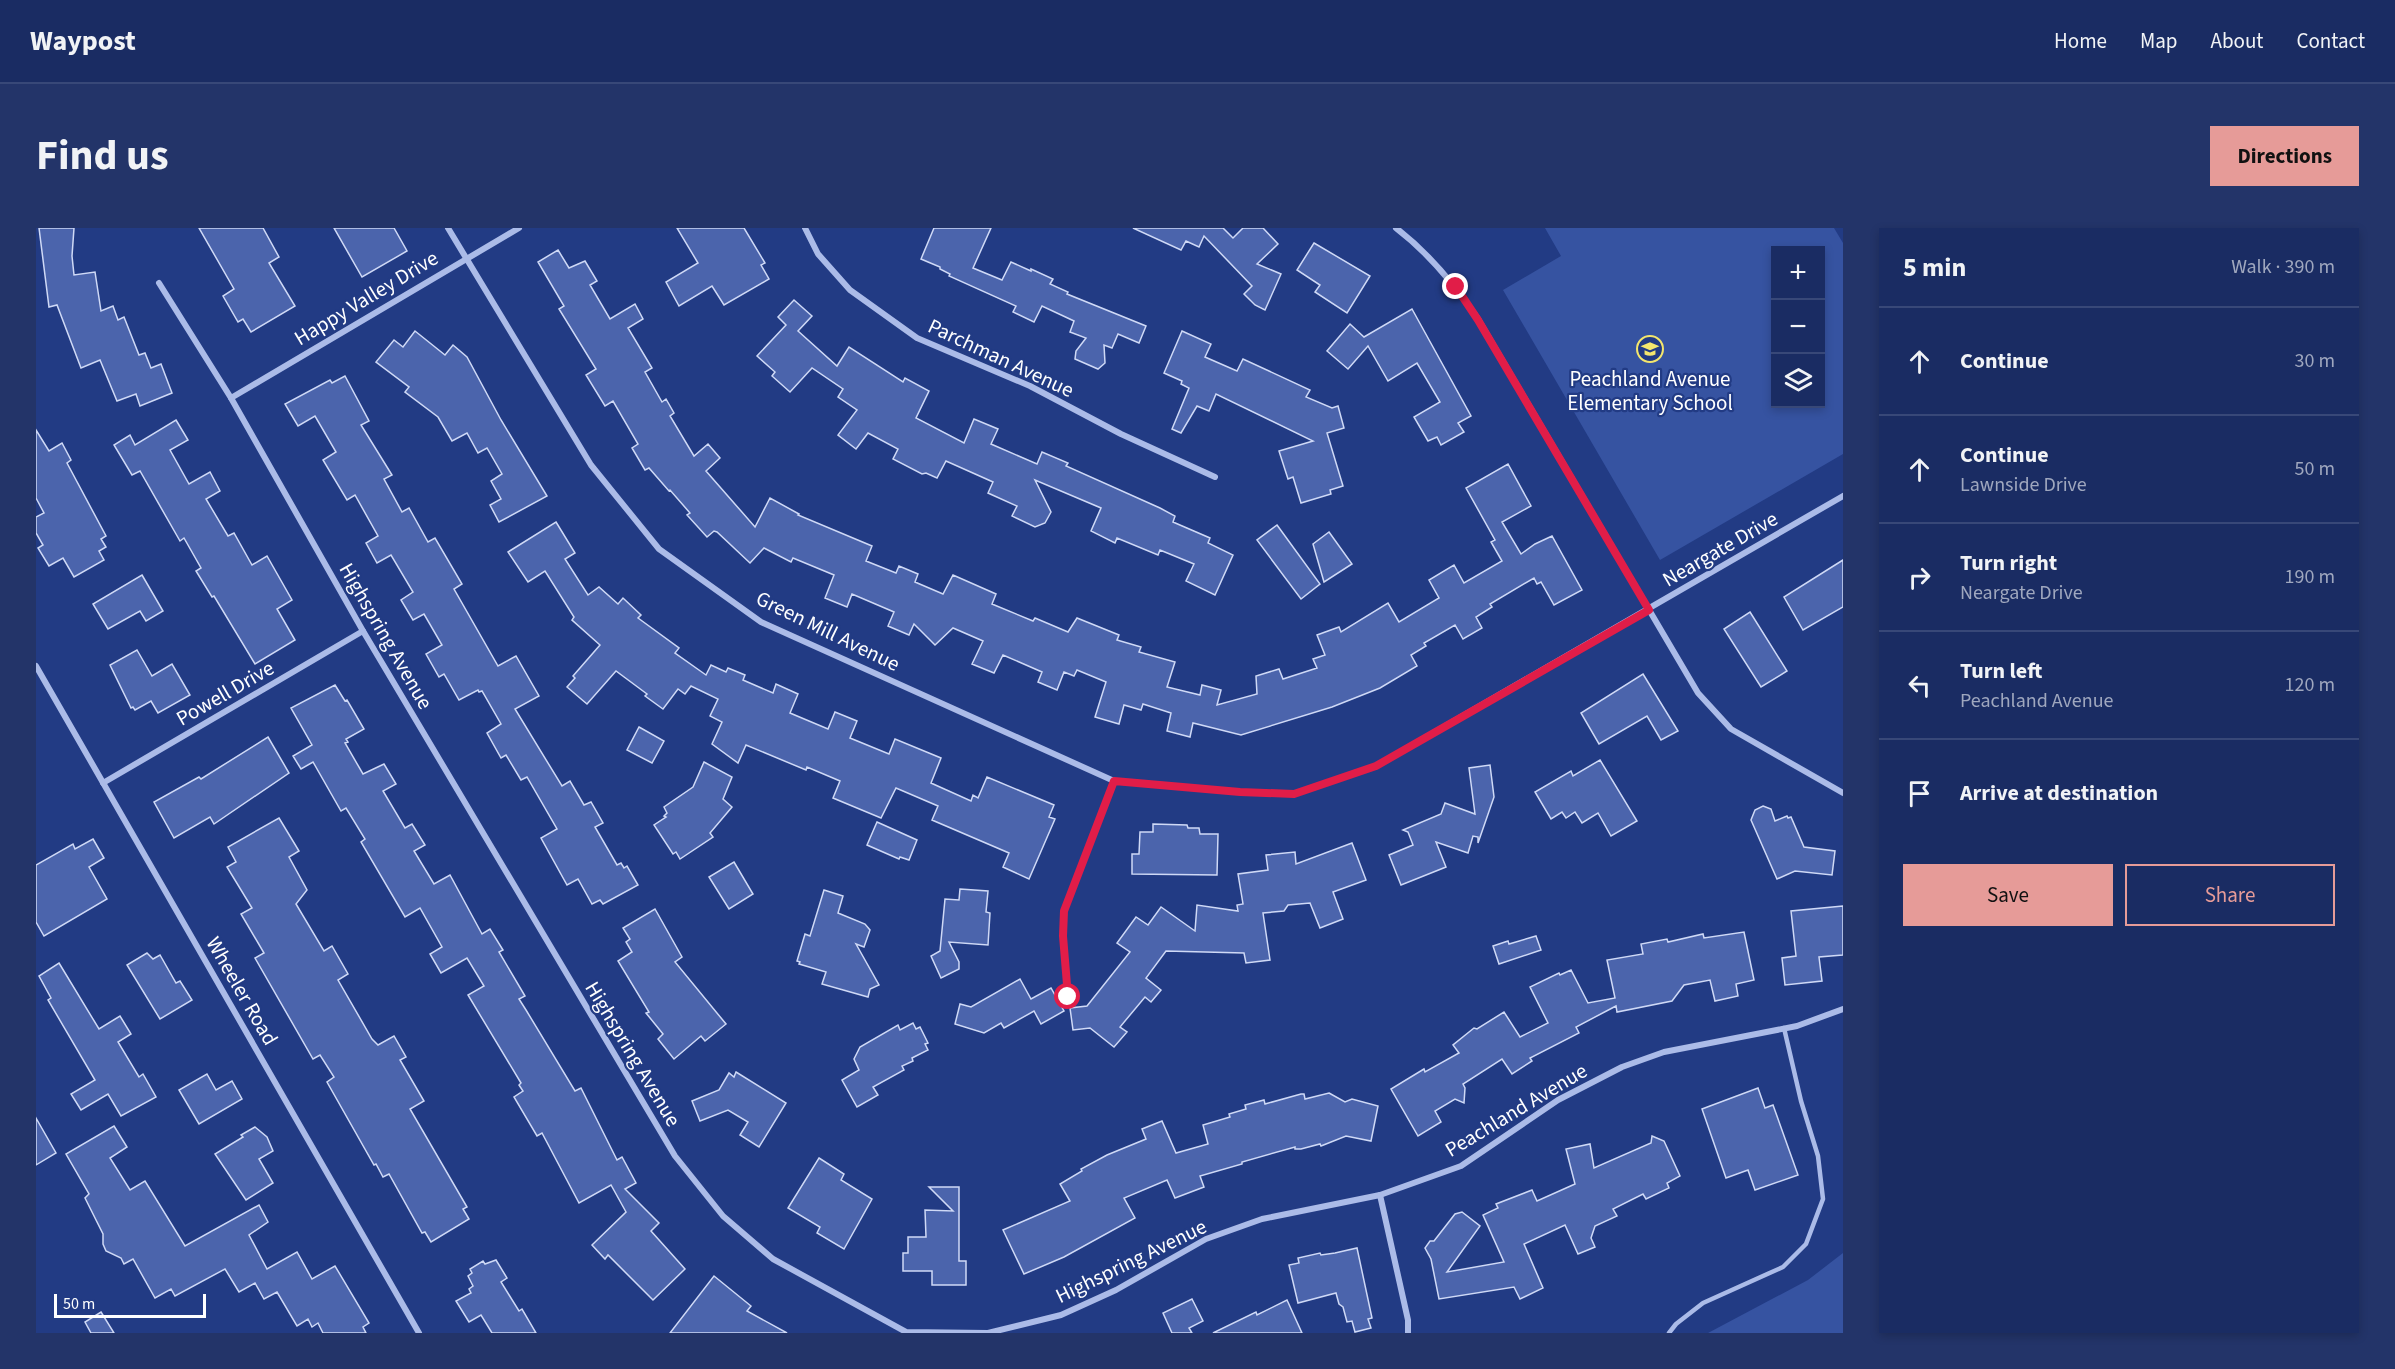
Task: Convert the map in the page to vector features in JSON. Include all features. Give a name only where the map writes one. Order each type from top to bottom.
[{"type":"street","name":"Green Mill Avenue","points":[[448,228],[591,465],[659,549],[761,622],[1114,781]]},
{"type":"street","name":"Happy Valley Drive","points":[[231,398],[519,228]]},
{"type":"street","name":"Parchman Avenue","points":[[805,228],[818,254],[850,290],[917,338],[1030,386],[1121,434],[1215,477]]},
{"type":"street","points":[[1396,228],[1433,260],[1456,287],[1478,320],[1698,693],[1731,729],[1843,793]]},
{"type":"street","name":"Highspring Avenue","points":[[159,283],[231,398],[363,631],[675,1156],[723,1216],[773,1259],[906,1332],[988,1333],[1061,1315],[1116,1290],[1206,1239],[1251,1223],[1380,1195]]},
{"type":"street","name":"Neargate Drive","points":[[1114,781],[1240,792],[1294,794],[1376,766],[1843,496]]},
{"type":"street","name":"Powell Drive","points":[[103,783],[363,631]]},
{"type":"street","name":"Wheeler Road","points":[[36,666],[419,1333]]},
{"type":"street","points":[[1064,911],[1114,781]]},
{"type":"street","name":"Peachland Avenue","points":[[1380,1195],[1461,1166],[1558,1100],[1622,1066],[1664,1052],[1784,1028],[1843,1008]]},
{"type":"street","points":[[1380,1195],[1408,1320],[1408,1333]]},
{"type":"lane","points":[[1064,911],[1063,936],[1068,997]]},
{"type":"lane","points":[[1669,1333],[1676,1324],[1703,1303],[1783,1267],[1806,1244],[1824,1199],[1818,1156],[1801,1101],[1784,1028]]},
{"type":"shaded area","name":"Peachland Avenue Elementary School","points":[[1545,228],[1834,228],[1843,243],[1843,454],[1660,560],[1503,290],[1561,256]]},
{"type":"shaded area","points":[[1843,1253],[1843,1333],[1708,1333],[1808,1280]]},
{"type":"building","points":[[39,228],[74,228],[72,256],[74,275],[95,272],[101,311],[113,306],[118,320],[124,317],[139,355],[145,353],[151,368],[161,364],[172,393],[140,406],[136,394],[117,401],[100,360],[81,368],[57,305],[49,307]]},
{"type":"building","points":[[199,228],[263,228],[279,257],[269,263],[295,306],[251,332],[243,319],[238,322],[223,296],[234,289]]},
{"type":"building","points":[[334,228],[394,228],[407,251],[362,277]]},
{"type":"building","points":[[677,228],[744,228],[765,263],[761,265],[769,279],[724,305],[712,286],[679,306],[666,282],[698,263]]},
{"type":"building","points":[[934,228],[991,228],[973,268],[1002,280],[1011,262],[1031,271],[1031,269],[1053,279],[1050,284],[1068,292],[1067,294],[1146,326],[1139,343],[1118,334],[1112,348],[1104,345],[1105,363],[1098,369],[1075,359],[1076,351],[1086,338],[1070,332],[1074,321],[1042,306],[1034,322],[1013,312],[1016,306],[949,276],[950,274],[940,267],[921,259]]},
{"type":"building","points":[[1133,228],[1223,228],[1233,238],[1243,228],[1263,228],[1278,244],[1257,264],[1281,274],[1265,310],[1255,305],[1244,294],[1252,286],[1204,236],[1199,247],[1186,241],[1181,250]]},
{"type":"building","points":[[1314,243],[1370,276],[1347,313],[1315,292],[1320,285],[1297,270]]},
{"type":"building","points":[[558,250],[569,268],[585,261],[597,281],[590,285],[610,319],[635,304],[643,319],[628,328],[652,368],[645,372],[662,402],[666,399],[674,413],[670,416],[694,456],[708,444],[720,458],[706,471],[755,527],[770,498],[798,515],[872,546],[866,561],[896,573],[899,566],[918,574],[915,582],[943,594],[953,575],[996,594],[992,604],[1033,621],[1035,618],[1068,632],[1077,618],[1119,635],[1117,640],[1141,647],[1139,652],[1175,662],[1167,687],[1200,695],[1202,685],[1221,690],[1217,705],[1257,694],[1256,676],[1279,669],[1283,679],[1317,668],[1313,659],[1325,655],[1317,635],[1339,627],[1341,632],[1388,603],[1399,622],[1439,598],[1429,580],[1454,565],[1464,583],[1502,561],[1491,542],[1495,540],[1466,488],[1508,464],[1531,506],[1502,522],[1521,554],[1552,536],[1582,590],[1554,605],[1541,582],[1537,584],[1534,578],[1490,604],[1492,607],[1476,617],[1482,628],[1463,639],[1455,625],[1424,643],[1426,646],[1411,655],[1417,666],[1380,688],[1332,707],[1241,735],[1193,723],[1190,737],[1167,731],[1171,713],[1143,704],[1141,710],[1124,705],[1119,724],[1095,717],[1106,682],[1077,670],[1074,676],[1064,672],[1057,690],[1038,682],[1042,672],[1003,655],[994,673],[972,664],[983,641],[953,628],[935,645],[914,624],[909,635],[888,626],[894,612],[852,594],[847,607],[825,598],[834,575],[793,558],[791,562],[764,548],[750,563],[717,532],[714,531],[707,537],[687,515],[690,513],[670,490],[649,468],[645,470],[632,448],[638,444],[613,401],[605,406],[586,375],[596,369],[559,309],[564,306],[538,262]]},
{"type":"building","points":[[794,300],[812,316],[798,331],[837,366],[849,347],[903,382],[905,378],[929,391],[916,418],[964,443],[974,419],[998,429],[991,444],[1037,464],[1042,452],[1068,463],[1066,466],[1160,508],[1175,516],[1173,522],[1210,538],[1208,543],[1233,555],[1215,595],[1186,581],[1194,564],[1160,550],[1158,555],[1117,538],[1115,543],[1091,531],[1101,508],[1035,480],[1051,512],[1045,523],[1035,527],[1012,516],[1017,506],[988,493],[993,482],[946,461],[937,478],[926,473],[922,474],[893,459],[898,449],[868,433],[856,449],[838,435],[857,410],[838,397],[843,389],[812,368],[790,392],[772,376],[775,372],[757,356],[786,325],[778,317]]},
{"type":"building","points":[[1412,309],[1471,416],[1458,423],[1464,432],[1441,445],[1437,437],[1428,441],[1414,417],[1440,402],[1417,363],[1388,381],[1368,346],[1348,369],[1327,351],[1350,324],[1364,337]]},
{"type":"building","points":[[415,331],[445,355],[453,345],[467,357],[501,420],[547,496],[499,522],[490,505],[501,499],[491,481],[502,474],[487,448],[478,453],[467,433],[452,441],[438,417],[405,392],[409,387],[376,362],[394,340],[403,347]]},
{"type":"building","points":[[1182,331],[1211,344],[1205,357],[1237,371],[1243,359],[1310,390],[1306,397],[1332,408],[1338,406],[1344,428],[1327,433],[1343,486],[1330,490],[1331,494],[1301,503],[1293,477],[1288,479],[1279,451],[1313,441],[1216,394],[1209,411],[1197,406],[1181,433],[1172,429],[1189,388],[1181,384],[1182,381],[1164,373]]},
{"type":"building","points":[[345,376],[369,421],[361,425],[392,475],[384,479],[402,512],[409,508],[428,542],[435,538],[462,584],[454,589],[498,666],[516,656],[539,696],[515,709],[562,786],[570,781],[584,805],[591,802],[603,823],[595,827],[617,865],[621,863],[624,868],[627,866],[638,885],[603,904],[600,900],[592,904],[578,879],[567,885],[541,838],[557,829],[527,777],[521,780],[506,755],[501,758],[487,733],[501,724],[482,691],[478,690],[459,700],[444,674],[439,677],[426,654],[442,645],[424,614],[413,620],[401,600],[413,592],[391,555],[377,563],[366,543],[378,536],[355,495],[347,500],[323,460],[336,452],[315,416],[298,426],[285,404],[330,380],[332,383]]},
{"type":"building","points":[[176,420],[188,440],[170,450],[189,484],[210,472],[220,491],[206,499],[228,536],[234,533],[252,565],[267,556],[292,600],[277,609],[295,640],[255,664],[214,596],[212,597],[196,571],[201,568],[184,538],[180,541],[140,471],[132,475],[114,445],[130,435],[135,445]]},
{"type":"building","points":[[36,430],[49,451],[62,443],[71,460],[67,463],[106,536],[101,539],[106,547],[99,551],[104,560],[74,577],[63,558],[49,566],[38,548],[43,545],[36,533],[36,517],[44,513],[36,498]]},
{"type":"building","points":[[556,522],[575,553],[565,559],[588,595],[599,587],[618,604],[623,598],[641,615],[638,618],[679,648],[675,653],[706,675],[711,665],[726,672],[728,668],[745,675],[743,680],[773,693],[776,684],[798,694],[790,713],[828,729],[835,712],[857,721],[850,738],[889,754],[895,739],[941,758],[931,783],[971,801],[973,795],[978,798],[987,777],[1054,805],[1049,817],[1055,819],[1029,879],[1003,867],[1009,853],[932,820],[938,806],[896,788],[881,818],[833,798],[840,781],[807,767],[806,770],[746,745],[738,763],[712,744],[722,722],[710,716],[718,699],[691,686],[685,694],[678,689],[663,709],[616,671],[587,704],[567,687],[575,678],[573,676],[600,645],[572,620],[574,617],[545,571],[528,582],[508,552]]},
{"type":"building","points":[[1277,525],[1320,584],[1301,599],[1257,540]]},
{"type":"building","points":[[1329,532],[1352,564],[1324,582],[1313,544]]},
{"type":"building","points":[[1843,560],[1843,607],[1803,630],[1784,597]]},
{"type":"building","points":[[142,575],[163,611],[146,621],[140,611],[108,629],[93,604]]},
{"type":"building","points":[[1750,612],[1787,671],[1761,687],[1724,629]]},
{"type":"building","points":[[137,650],[152,676],[172,664],[190,695],[158,713],[151,701],[135,710],[131,708],[110,665]]},
{"type":"building","points":[[1643,674],[1678,731],[1661,740],[1647,716],[1599,744],[1581,713]]},
{"type":"building","points":[[335,685],[364,729],[346,739],[348,742],[345,743],[363,774],[384,764],[396,784],[383,791],[405,828],[412,824],[425,845],[414,851],[434,884],[450,875],[482,934],[490,929],[503,950],[499,952],[525,996],[519,999],[575,1091],[581,1088],[617,1160],[622,1157],[636,1183],[625,1189],[659,1223],[651,1231],[685,1269],[653,1300],[608,1255],[605,1259],[592,1245],[626,1212],[611,1185],[579,1203],[542,1133],[537,1136],[514,1097],[523,1091],[519,1085],[521,1083],[468,995],[484,986],[467,958],[441,973],[430,954],[442,947],[420,908],[405,917],[361,842],[365,839],[346,808],[341,811],[313,762],[301,769],[293,756],[312,745],[291,708]]},
{"type":"building","points":[[639,727],[664,741],[652,763],[627,750]]},
{"type":"building","points":[[268,737],[289,773],[214,824],[210,817],[174,838],[154,802],[199,777],[201,779]]},
{"type":"building","points":[[1600,760],[1637,821],[1611,836],[1598,813],[1582,823],[1575,812],[1566,818],[1562,812],[1551,819],[1535,792],[1571,771],[1573,776]]},
{"type":"building","points":[[704,762],[732,777],[723,799],[732,807],[710,833],[713,837],[680,859],[676,852],[673,854],[654,825],[666,817],[664,807],[693,787]]},
{"type":"building","points":[[1490,765],[1494,797],[1478,843],[1478,837],[1473,836],[1468,853],[1436,842],[1446,867],[1401,885],[1389,855],[1413,845],[1408,832],[1403,830],[1441,814],[1445,803],[1475,814],[1469,768]]},
{"type":"building","points":[[1763,806],[1771,809],[1775,821],[1787,816],[1791,817],[1804,847],[1835,851],[1832,875],[1795,871],[1777,879],[1751,820],[1755,810]]},
{"type":"building","points":[[279,818],[299,851],[289,857],[307,890],[296,904],[324,951],[332,946],[348,974],[338,980],[372,1039],[378,1045],[394,1036],[406,1057],[400,1060],[424,1101],[410,1109],[467,1207],[463,1209],[469,1219],[431,1242],[425,1232],[422,1233],[389,1174],[383,1177],[376,1164],[374,1165],[327,1082],[334,1077],[320,1055],[313,1059],[255,958],[264,953],[241,914],[252,908],[227,867],[236,862],[228,847]]},
{"type":"building","points":[[877,822],[917,840],[909,860],[900,857],[899,859],[867,845]]},
{"type":"building","points":[[1153,824],[1187,825],[1188,828],[1199,828],[1200,834],[1218,834],[1217,875],[1132,874],[1132,854],[1139,854],[1140,832],[1153,832]]},
{"type":"building","points":[[93,839],[104,858],[89,867],[107,899],[44,936],[36,922],[36,865],[73,844],[75,849]]},
{"type":"building","points":[[1352,843],[1366,880],[1333,892],[1343,919],[1320,928],[1310,903],[1288,905],[1284,911],[1263,913],[1270,960],[1246,963],[1244,953],[1166,951],[1146,978],[1161,990],[1151,1002],[1145,997],[1120,1027],[1127,1032],[1114,1047],[1090,1028],[1073,1030],[1070,1008],[1087,1006],[1130,952],[1117,943],[1136,917],[1148,925],[1161,907],[1195,931],[1197,905],[1238,911],[1237,905],[1243,904],[1238,874],[1268,870],[1266,855],[1295,852],[1296,864]]},
{"type":"building","points":[[734,862],[753,894],[729,909],[709,877]]},
{"type":"building","points":[[960,889],[988,891],[986,912],[990,913],[988,945],[949,942],[959,962],[959,969],[941,978],[931,956],[940,951],[945,899],[959,900]]},
{"type":"building","points":[[824,890],[843,896],[838,913],[865,924],[870,930],[864,947],[856,944],[879,985],[870,989],[868,997],[822,984],[826,972],[799,964],[800,962],[797,961],[805,934],[810,936]]},
{"type":"building","points":[[1843,906],[1843,955],[1819,957],[1822,981],[1785,985],[1782,958],[1796,956],[1791,911]]},
{"type":"building","points":[[655,909],[682,957],[675,962],[726,1024],[705,1041],[701,1036],[674,1059],[658,1039],[663,1034],[646,1013],[649,1012],[618,961],[632,952],[626,942],[630,939],[623,928]]},
{"type":"building","points":[[1744,932],[1754,980],[1736,984],[1738,996],[1715,1001],[1710,980],[1684,985],[1672,1001],[1617,1012],[1616,1006],[1576,1027],[1579,1033],[1530,1058],[1532,1061],[1512,1074],[1502,1059],[1463,1084],[1464,1103],[1455,1099],[1435,1111],[1441,1122],[1418,1136],[1391,1089],[1424,1069],[1425,1072],[1459,1053],[1453,1045],[1474,1028],[1477,1029],[1504,1012],[1520,1037],[1548,1023],[1530,987],[1559,973],[1560,975],[1571,970],[1588,1003],[1615,998],[1607,960],[1643,954],[1641,944],[1667,939],[1668,942],[1703,934],[1704,938]]},
{"type":"building","points":[[1536,936],[1541,950],[1499,964],[1493,946]]},
{"type":"building","points":[[147,953],[153,959],[160,955],[176,983],[180,981],[192,1000],[160,1019],[127,965]]},
{"type":"building","points":[[59,963],[99,1029],[120,1016],[131,1034],[118,1042],[139,1077],[143,1074],[156,1097],[121,1116],[108,1094],[81,1110],[71,1094],[95,1080],[48,1000],[51,998],[39,976]]},
{"type":"building","points":[[1020,979],[1031,999],[1051,988],[1064,1011],[1041,1024],[1034,1011],[1004,1028],[1001,1023],[984,1033],[955,1024],[960,1004],[971,1007]]},
{"type":"building","points":[[913,1023],[916,1029],[920,1027],[928,1043],[925,1044],[928,1050],[902,1066],[904,1070],[873,1087],[878,1095],[857,1107],[842,1080],[859,1070],[854,1059],[860,1047],[898,1025],[900,1030]]},
{"type":"building","points":[[736,1072],[786,1103],[759,1147],[740,1135],[748,1122],[728,1110],[700,1121],[692,1101],[719,1090],[729,1073],[734,1077]]},
{"type":"building","points":[[207,1074],[216,1090],[232,1081],[242,1099],[199,1124],[179,1090]]},
{"type":"building","points":[[1758,1088],[1765,1108],[1773,1105],[1798,1175],[1755,1190],[1748,1170],[1726,1178],[1702,1109]]},
{"type":"building","points":[[1329,1093],[1345,1102],[1352,1099],[1378,1106],[1371,1141],[1346,1136],[1321,1146],[1320,1144],[1301,1149],[1295,1149],[1295,1147],[1242,1162],[1242,1164],[1200,1176],[1204,1187],[1175,1198],[1167,1180],[1124,1198],[1135,1218],[1064,1257],[1024,1274],[1003,1230],[1070,1201],[1060,1184],[1107,1155],[1146,1139],[1142,1129],[1162,1121],[1176,1153],[1208,1144],[1203,1125],[1230,1117],[1229,1114],[1246,1109],[1245,1105],[1264,1100],[1265,1104],[1301,1094],[1304,1094],[1305,1099]]},
{"type":"building","points":[[36,1118],[56,1153],[36,1165]]},
{"type":"building","points":[[114,1126],[127,1147],[110,1158],[130,1190],[145,1181],[185,1246],[259,1205],[268,1222],[249,1235],[267,1269],[297,1252],[312,1279],[335,1266],[369,1323],[363,1327],[366,1333],[323,1333],[318,1323],[312,1327],[308,1319],[297,1326],[277,1292],[264,1299],[255,1283],[239,1292],[225,1269],[175,1296],[171,1289],[155,1298],[133,1259],[124,1264],[121,1258],[106,1251],[103,1234],[85,1198],[89,1194],[66,1154]]},
{"type":"building","points":[[255,1127],[267,1137],[273,1151],[259,1159],[273,1183],[246,1200],[215,1154]]},
{"type":"building","points":[[1652,1136],[1664,1141],[1680,1176],[1667,1183],[1669,1188],[1646,1199],[1643,1194],[1613,1209],[1617,1216],[1595,1226],[1591,1238],[1595,1247],[1578,1254],[1565,1225],[1524,1244],[1543,1288],[1520,1299],[1514,1287],[1439,1299],[1431,1259],[1425,1248],[1430,1241],[1434,1241],[1455,1214],[1462,1212],[1480,1226],[1447,1272],[1504,1262],[1483,1215],[1498,1208],[1496,1204],[1532,1190],[1537,1201],[1575,1184],[1566,1149],[1590,1144],[1594,1168],[1651,1143]]},
{"type":"building","points":[[819,1158],[844,1174],[841,1180],[872,1199],[844,1249],[817,1233],[820,1227],[788,1208]]},
{"type":"building","points":[[929,1187],[959,1187],[959,1261],[966,1261],[966,1285],[932,1285],[932,1271],[903,1271],[903,1253],[908,1253],[908,1237],[926,1237],[925,1210],[953,1211]]},
{"type":"building","points":[[1357,1248],[1372,1318],[1368,1319],[1371,1328],[1355,1332],[1352,1321],[1347,1322],[1336,1293],[1298,1303],[1289,1265],[1299,1263],[1298,1258]]},
{"type":"building","points":[[496,1260],[507,1278],[501,1282],[519,1311],[522,1309],[536,1333],[492,1333],[481,1315],[469,1322],[456,1301],[471,1293],[469,1289],[473,1286],[468,1276],[472,1273],[470,1269],[483,1261],[485,1264]]},
{"type":"building","points":[[714,1276],[751,1306],[747,1311],[787,1333],[670,1333]]},
{"type":"building","points":[[1192,1299],[1203,1321],[1189,1328],[1192,1333],[1172,1333],[1163,1313]]},
{"type":"building","points":[[1287,1300],[1302,1333],[1213,1333],[1256,1312],[1257,1315]]},
{"type":"building","points":[[101,1312],[114,1333],[91,1333],[85,1322]]},
{"type":"place","name":"Peachland Avenue Elementary School","points":[[1650,349]]},
{"type":"route","points":[[1068,997],[1063,936],[1064,911],[1114,781],[1240,792],[1294,794],[1376,766],[1649,610],[1478,320],[1456,287]]}]
